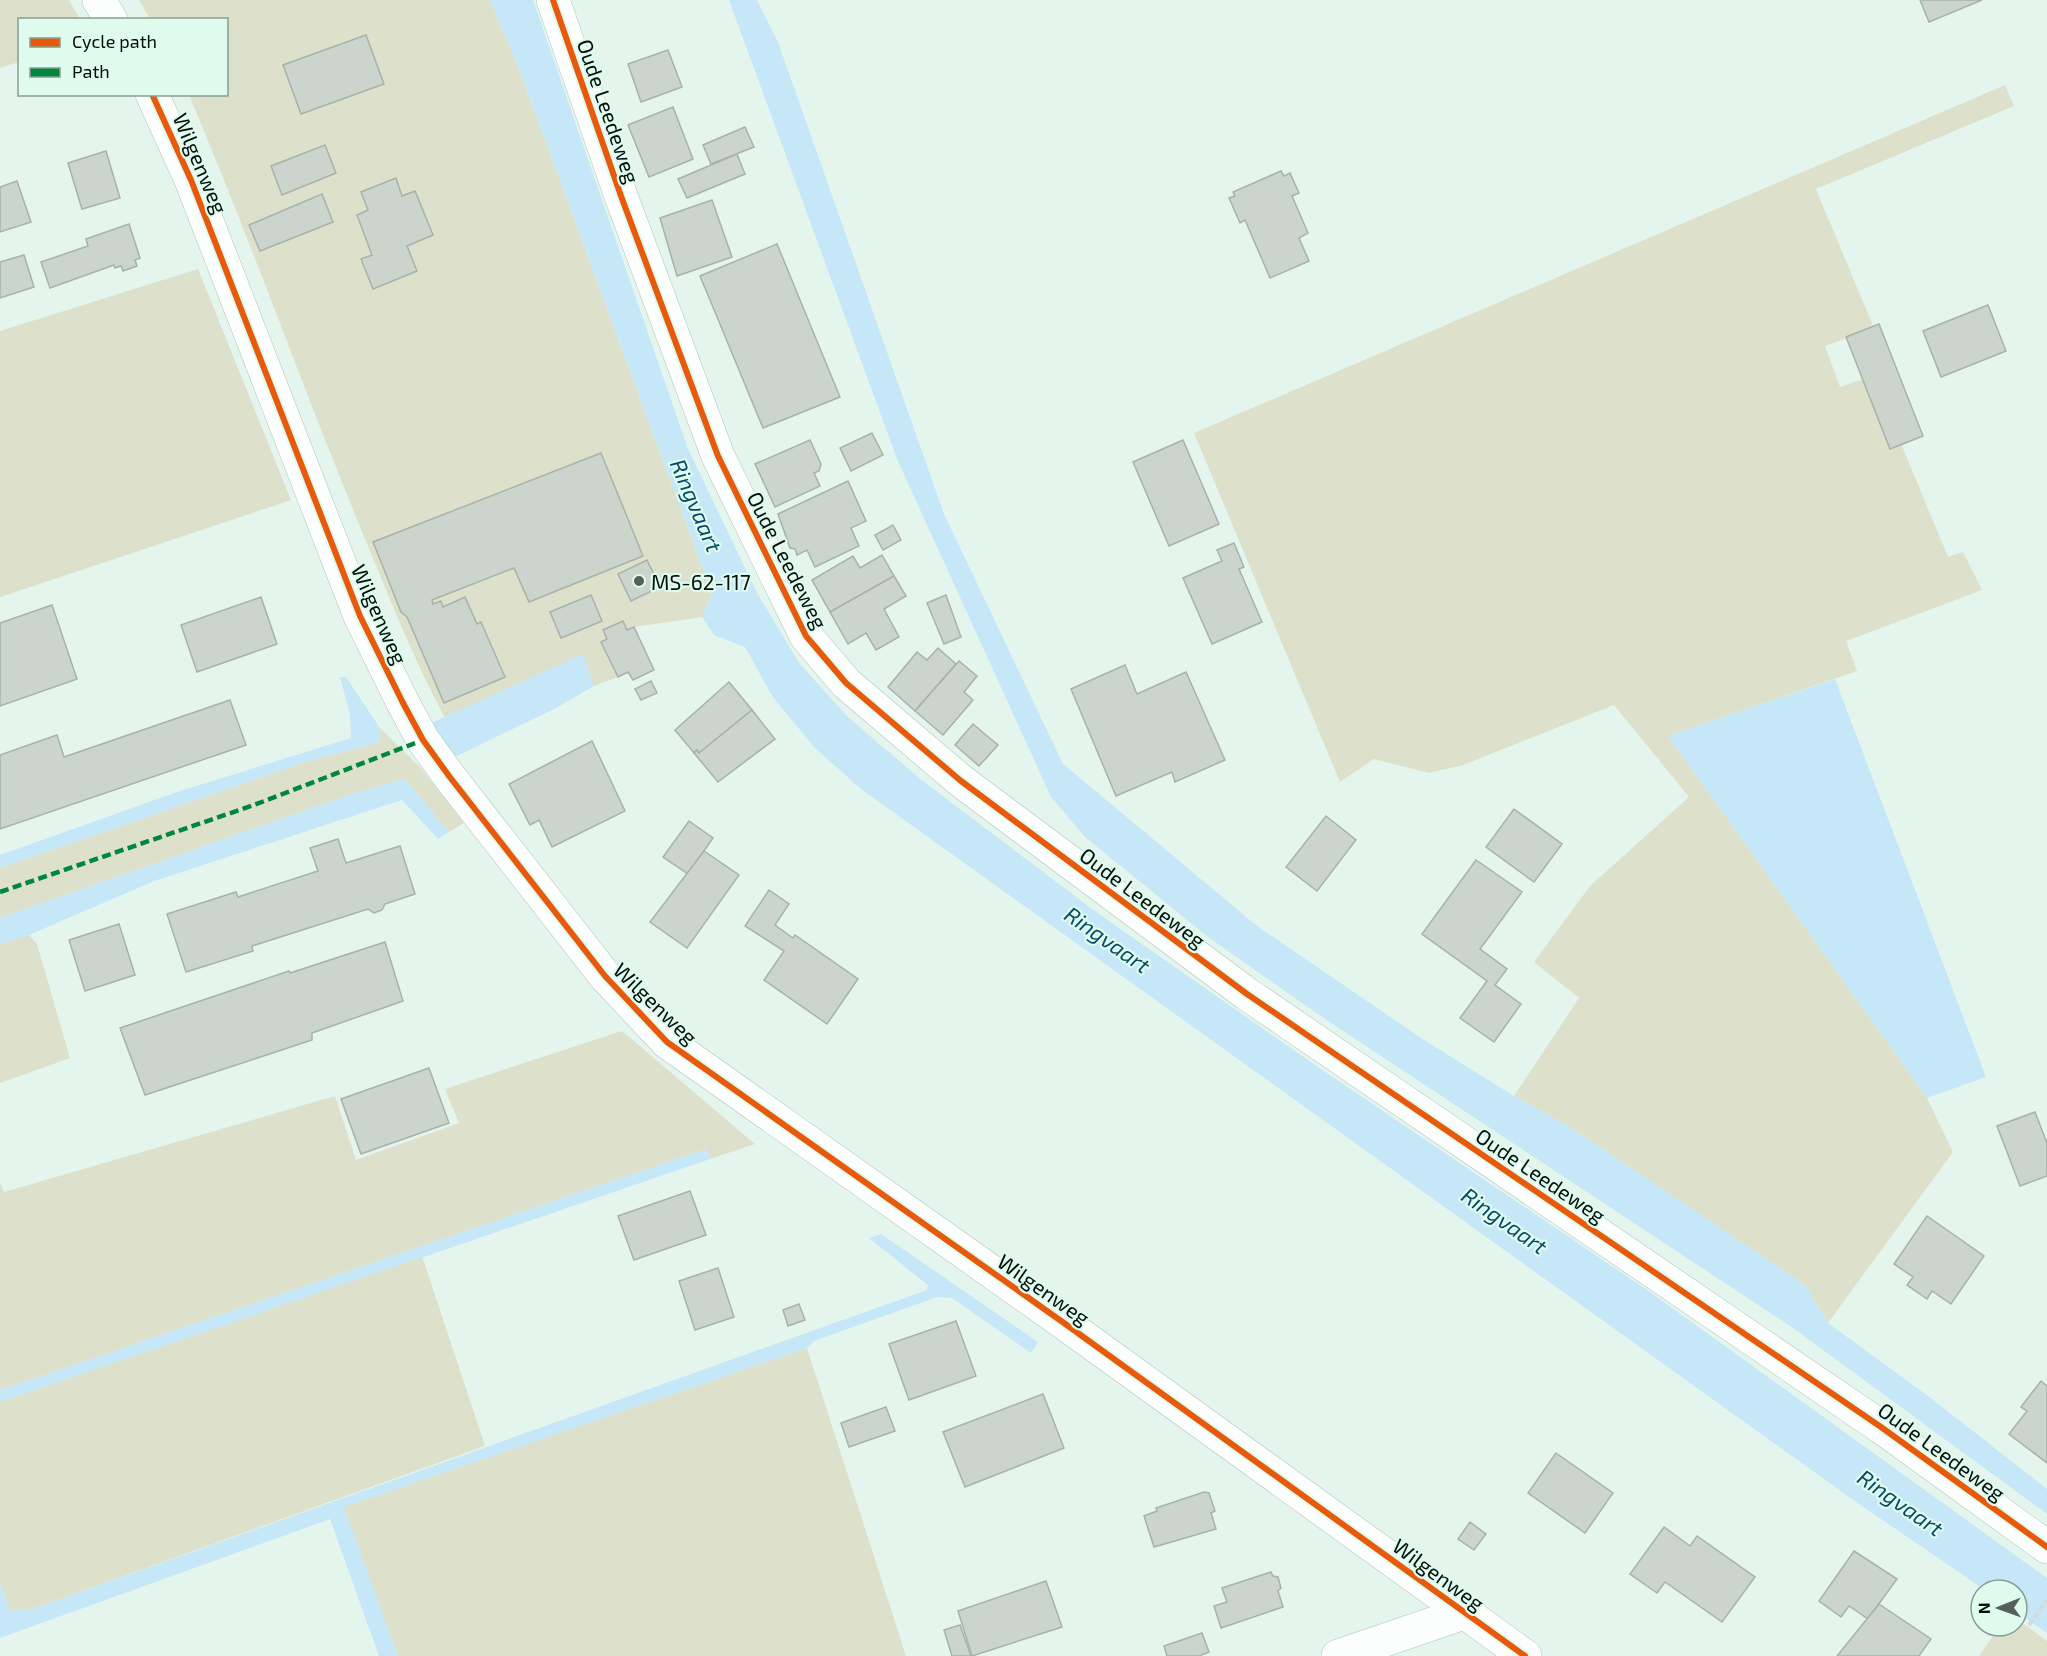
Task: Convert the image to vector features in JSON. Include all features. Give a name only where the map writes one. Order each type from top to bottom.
[{"type":"street","points":[[99,0],[110,18]]},
{"type":"street","name":"Oude Leedeweg","points":[[553,0],[621,196],[718,456],[806,636],[846,683],[961,781],[1247,994],[1881,1427],[2047,1547]]},
{"type":"street","name":"Wilgenweg","points":[[153,96],[192,180],[360,616],[403,703],[423,740],[449,776],[604,976],[667,1042],[1054,1316],[1525,1656]]},
{"type":"street","name":"Wilgenweg","points":[[1338,1656],[1464,1613]]},
{"type":"path","points":[[2029,1624],[2047,1600]]},
{"type":"green space","points":[[0,0],[69,0],[79,18],[18,18],[18,62],[0,68]]},
{"type":"green space","points":[[139,0],[490,0],[519,69],[712,594],[702,617],[627,630],[623,621],[603,630],[607,639],[601,642],[618,677],[594,686],[582,655],[445,718],[374,562],[189,96],[228,96],[228,18],[149,18]]},
{"type":"green space","points":[[2005,85],[2014,106],[1816,189],[1874,328],[1825,346],[1840,387],[1873,376],[1948,557],[1963,552],[1982,590],[1846,641],[1857,671],[1668,736],[1927,1098],[1953,1152],[1828,1323],[1805,1285],[1573,1129],[1514,1096],[1579,998],[1534,962],[1590,886],[1689,797],[1614,705],[1463,765],[1429,773],[1374,759],[1340,782],[1194,433]]},
{"type":"green space","points":[[198,269],[291,500],[0,597],[0,331]]},
{"type":"green space","points":[[380,728],[419,766],[464,823],[449,832],[405,779],[352,794],[0,918],[0,868],[306,762],[380,742]]},
{"type":"green space","points":[[29,935],[37,944],[70,1058],[0,1083],[0,944]]},
{"type":"green space","points":[[622,1031],[755,1144],[710,1159],[706,1149],[0,1390],[0,1182],[4,1192],[335,1096],[356,1160],[459,1123],[445,1089]]},
{"type":"green space","points":[[422,1256],[485,1446],[32,1609],[10,1611],[0,1583],[0,1402]]},
{"type":"green space","points":[[807,1348],[906,1656],[398,1656],[343,1507]]},
{"type":"green space","points":[[2029,1628],[2047,1641],[2047,1656],[1979,1656],[1992,1638],[2029,1638]]},
{"type":"water","name":"Ringvaart","points":[[490,0],[533,0],[688,449],[757,593],[799,663],[848,717],[919,778],[1096,912],[1315,1065],[1650,1292],[2047,1578],[2047,1633],[2029,1620],[2029,1578],[1969,1579],[1859,1504],[861,789],[815,748],[772,696],[745,647],[714,635],[702,617],[712,594],[519,69]]},
{"type":"water","points":[[729,0],[757,0],[778,42],[944,514],[1063,764],[1257,926],[1424,1040],[1514,1096],[1573,1129],[1805,1285],[1828,1323],[1928,1396],[2047,1489],[2047,1514],[1793,1328],[1322,1017],[1208,937],[1085,837],[1051,797],[897,459]]},
{"type":"water","points":[[583,654],[594,686],[556,708],[453,758],[429,724]]},
{"type":"water","points":[[340,677],[346,677],[380,728],[380,742],[306,762],[0,868],[0,855],[177,792],[351,738],[350,714]]},
{"type":"water","points":[[1835,679],[1986,1077],[1927,1098],[1668,736]]},
{"type":"water","points":[[405,779],[449,832],[438,839],[402,800],[154,881],[29,935],[0,944],[0,918],[352,794]]},
{"type":"water","points":[[706,1149],[710,1159],[0,1402],[0,1390]]},
{"type":"water","points":[[881,1234],[1038,1342],[1031,1353],[952,1298],[937,1297],[814,1341],[807,1348],[344,1507],[398,1656],[379,1656],[330,1519],[0,1638],[0,1583],[10,1611],[32,1609],[927,1290],[928,1285],[869,1238]]},
{"type":"building","points":[[1920,0],[1982,0],[1929,22]]},
{"type":"building","points":[[366,35],[384,84],[301,114],[283,65]]},
{"type":"building","points":[[668,50],[682,87],[641,102],[628,64]]},
{"type":"building","points":[[673,107],[693,159],[649,177],[628,125]]},
{"type":"building","points":[[745,127],[754,147],[711,164],[703,145]]},
{"type":"building","points":[[325,145],[336,173],[282,195],[271,166]]},
{"type":"building","points":[[106,151],[120,198],[82,209],[68,163]]},
{"type":"building","points":[[737,154],[745,174],[687,198],[678,179]]},
{"type":"building","points":[[1281,171],[1284,176],[1290,173],[1299,193],[1292,196],[1308,233],[1299,238],[1309,261],[1270,278],[1245,220],[1240,223],[1229,198],[1235,196],[1233,192]]},
{"type":"building","points":[[396,178],[402,196],[415,191],[433,235],[407,246],[417,271],[373,289],[361,259],[372,255],[357,215],[368,210],[361,192]]},
{"type":"building","points":[[17,181],[31,222],[0,232],[0,187]]},
{"type":"building","points":[[322,194],[333,222],[260,251],[249,225]]},
{"type":"building","points":[[712,200],[732,257],[677,276],[660,218]]},
{"type":"building","points":[[129,224],[140,258],[135,260],[137,266],[123,271],[121,266],[115,268],[114,265],[50,288],[41,262],[88,246],[86,239]]},
{"type":"building","points":[[777,244],[840,397],[763,428],[700,276]]},
{"type":"building","points":[[24,255],[34,287],[0,298],[0,262]]},
{"type":"building","points":[[1988,305],[2006,351],[1941,377],[1923,331]]},
{"type":"building","points":[[1879,324],[1923,436],[1890,449],[1846,337]]},
{"type":"building","points":[[872,433],[883,455],[851,471],[840,448]]},
{"type":"building","points":[[810,440],[821,464],[819,471],[814,473],[820,486],[775,507],[755,464]]},
{"type":"building","points":[[1183,440],[1219,524],[1169,546],[1133,462]]},
{"type":"building","points":[[601,453],[643,556],[529,602],[514,568],[432,600],[433,604],[441,601],[443,607],[465,597],[477,624],[481,622],[505,677],[444,703],[407,617],[401,612],[373,542]]},
{"type":"building","points":[[848,481],[866,521],[851,528],[859,546],[815,567],[807,550],[797,555],[795,549],[790,548],[778,514]]},
{"type":"building","points":[[893,525],[901,540],[883,550],[875,535]]},
{"type":"building","points":[[1234,543],[1244,567],[1239,569],[1262,622],[1212,644],[1183,578],[1222,561],[1217,550]]},
{"type":"building","points":[[882,555],[894,576],[830,612],[812,580],[853,556],[860,568]]},
{"type":"building","name":"MS-62-117","points":[[647,560],[660,587],[631,601],[618,574]]},
{"type":"building","points":[[894,576],[906,596],[884,609],[899,637],[876,650],[866,633],[848,644],[830,612]]},
{"type":"building","points":[[591,595],[602,621],[561,638],[550,612]]},
{"type":"building","points":[[946,595],[961,637],[944,644],[927,603]]},
{"type":"building","points":[[261,597],[277,644],[197,672],[181,625]]},
{"type":"building","points":[[52,605],[77,679],[0,706],[0,623]]},
{"type":"building","points":[[623,621],[627,630],[634,627],[654,670],[633,680],[628,672],[618,677],[601,642],[607,639],[603,630]]},
{"type":"building","points":[[938,648],[956,664],[915,711],[888,687],[917,652],[927,660]]},
{"type":"building","points":[[959,661],[977,676],[964,692],[973,700],[943,735],[915,711]]},
{"type":"building","points":[[1125,665],[1137,694],[1186,672],[1225,760],[1175,782],[1172,772],[1116,796],[1071,689]]},
{"type":"building","points":[[651,681],[657,693],[641,700],[635,689]]},
{"type":"building","points":[[729,682],[752,710],[699,753],[697,750],[694,753],[675,730]]},
{"type":"building","points":[[230,700],[246,745],[0,829],[0,755],[57,735],[64,757]]},
{"type":"building","points":[[752,710],[775,739],[718,782],[694,753],[697,750],[699,753]]},
{"type":"building","points":[[973,724],[998,745],[979,766],[955,745]]},
{"type":"building","points":[[592,741],[625,811],[552,847],[539,820],[530,825],[509,784]]},
{"type":"building","points":[[1514,809],[1562,844],[1534,882],[1486,847]]},
{"type":"building","points":[[1326,816],[1356,840],[1317,891],[1286,867]]},
{"type":"building","points":[[689,821],[713,838],[688,874],[663,857]]},
{"type":"building","points":[[338,839],[346,863],[400,846],[415,894],[385,904],[382,910],[374,913],[368,909],[252,946],[253,951],[186,972],[167,914],[236,892],[238,897],[318,871],[310,848]]},
{"type":"building","points":[[704,851],[739,875],[687,948],[650,922]]},
{"type":"building","points":[[1476,860],[1522,892],[1480,949],[1507,969],[1495,985],[1521,1004],[1494,1042],[1460,1018],[1487,981],[1422,934]]},
{"type":"building","points":[[769,890],[789,904],[775,925],[793,938],[795,935],[858,979],[827,1024],[764,980],[784,951],[745,926]]},
{"type":"building","points":[[119,924],[135,975],[85,991],[69,940]]},
{"type":"building","points":[[385,942],[403,1001],[312,1033],[312,1040],[145,1095],[120,1028],[289,971],[290,973]]},
{"type":"building","points":[[429,1068],[449,1123],[361,1154],[341,1099]]},
{"type":"building","points":[[2035,1112],[2047,1143],[2047,1176],[2020,1186],[1997,1126]]},
{"type":"building","points":[[690,1191],[706,1235],[634,1260],[618,1216]]},
{"type":"building","points":[[1927,1216],[1984,1256],[1951,1304],[1932,1291],[1927,1299],[1907,1285],[1913,1277],[1894,1264]]},
{"type":"building","points":[[718,1268],[734,1317],[695,1330],[679,1281]]},
{"type":"building","points":[[799,1304],[805,1320],[788,1326],[783,1310]]},
{"type":"building","points":[[956,1321],[976,1376],[909,1400],[889,1344]]},
{"type":"building","points":[[2041,1381],[2047,1386],[2047,1463],[2009,1434],[2027,1411],[2021,1407]]},
{"type":"building","points":[[1043,1394],[1064,1448],[965,1487],[943,1432]]},
{"type":"building","points":[[886,1407],[895,1431],[849,1447],[841,1423]]},
{"type":"building","points":[[1556,1453],[1613,1493],[1585,1533],[1528,1493]]},
{"type":"building","points":[[1204,1492],[1209,1493],[1215,1511],[1211,1513],[1216,1529],[1154,1547],[1144,1516],[1157,1511],[1156,1508]]},
{"type":"building","points":[[1470,1522],[1486,1534],[1474,1550],[1458,1539]]},
{"type":"building","points":[[1664,1527],[1690,1546],[1697,1536],[1755,1577],[1722,1622],[1665,1582],[1657,1593],[1630,1574]]},
{"type":"building","points":[[1854,1551],[1897,1579],[1868,1619],[1849,1606],[1841,1617],[1819,1601]]},
{"type":"building","points":[[1271,1572],[1273,1576],[1278,1577],[1281,1588],[1278,1591],[1283,1607],[1221,1628],[1214,1606],[1227,1602],[1222,1588]]},
{"type":"building","points":[[1046,1581],[1062,1627],[972,1656],[958,1611]]},
{"type":"building","points":[[1879,1604],[1931,1639],[1919,1656],[1837,1656]]},
{"type":"building","points":[[960,1625],[971,1656],[952,1656],[944,1630]]},
{"type":"building","points":[[1202,1633],[1209,1652],[1199,1656],[1167,1656],[1164,1646]]},
{"type":"marked path","points":[[0,892],[254,805],[423,740]]},
{"type":"cycle path","points":[[553,0],[621,196],[718,456],[806,636],[846,683],[961,781],[1247,994],[1881,1427],[2047,1547]]},
{"type":"cycle path","points":[[153,96],[191,180],[360,616],[403,703],[423,740],[449,776],[605,976],[667,1042],[1064,1323],[1525,1656]]},
{"type":"place","name":"MS-62-117","points":[[639,581]]}]
